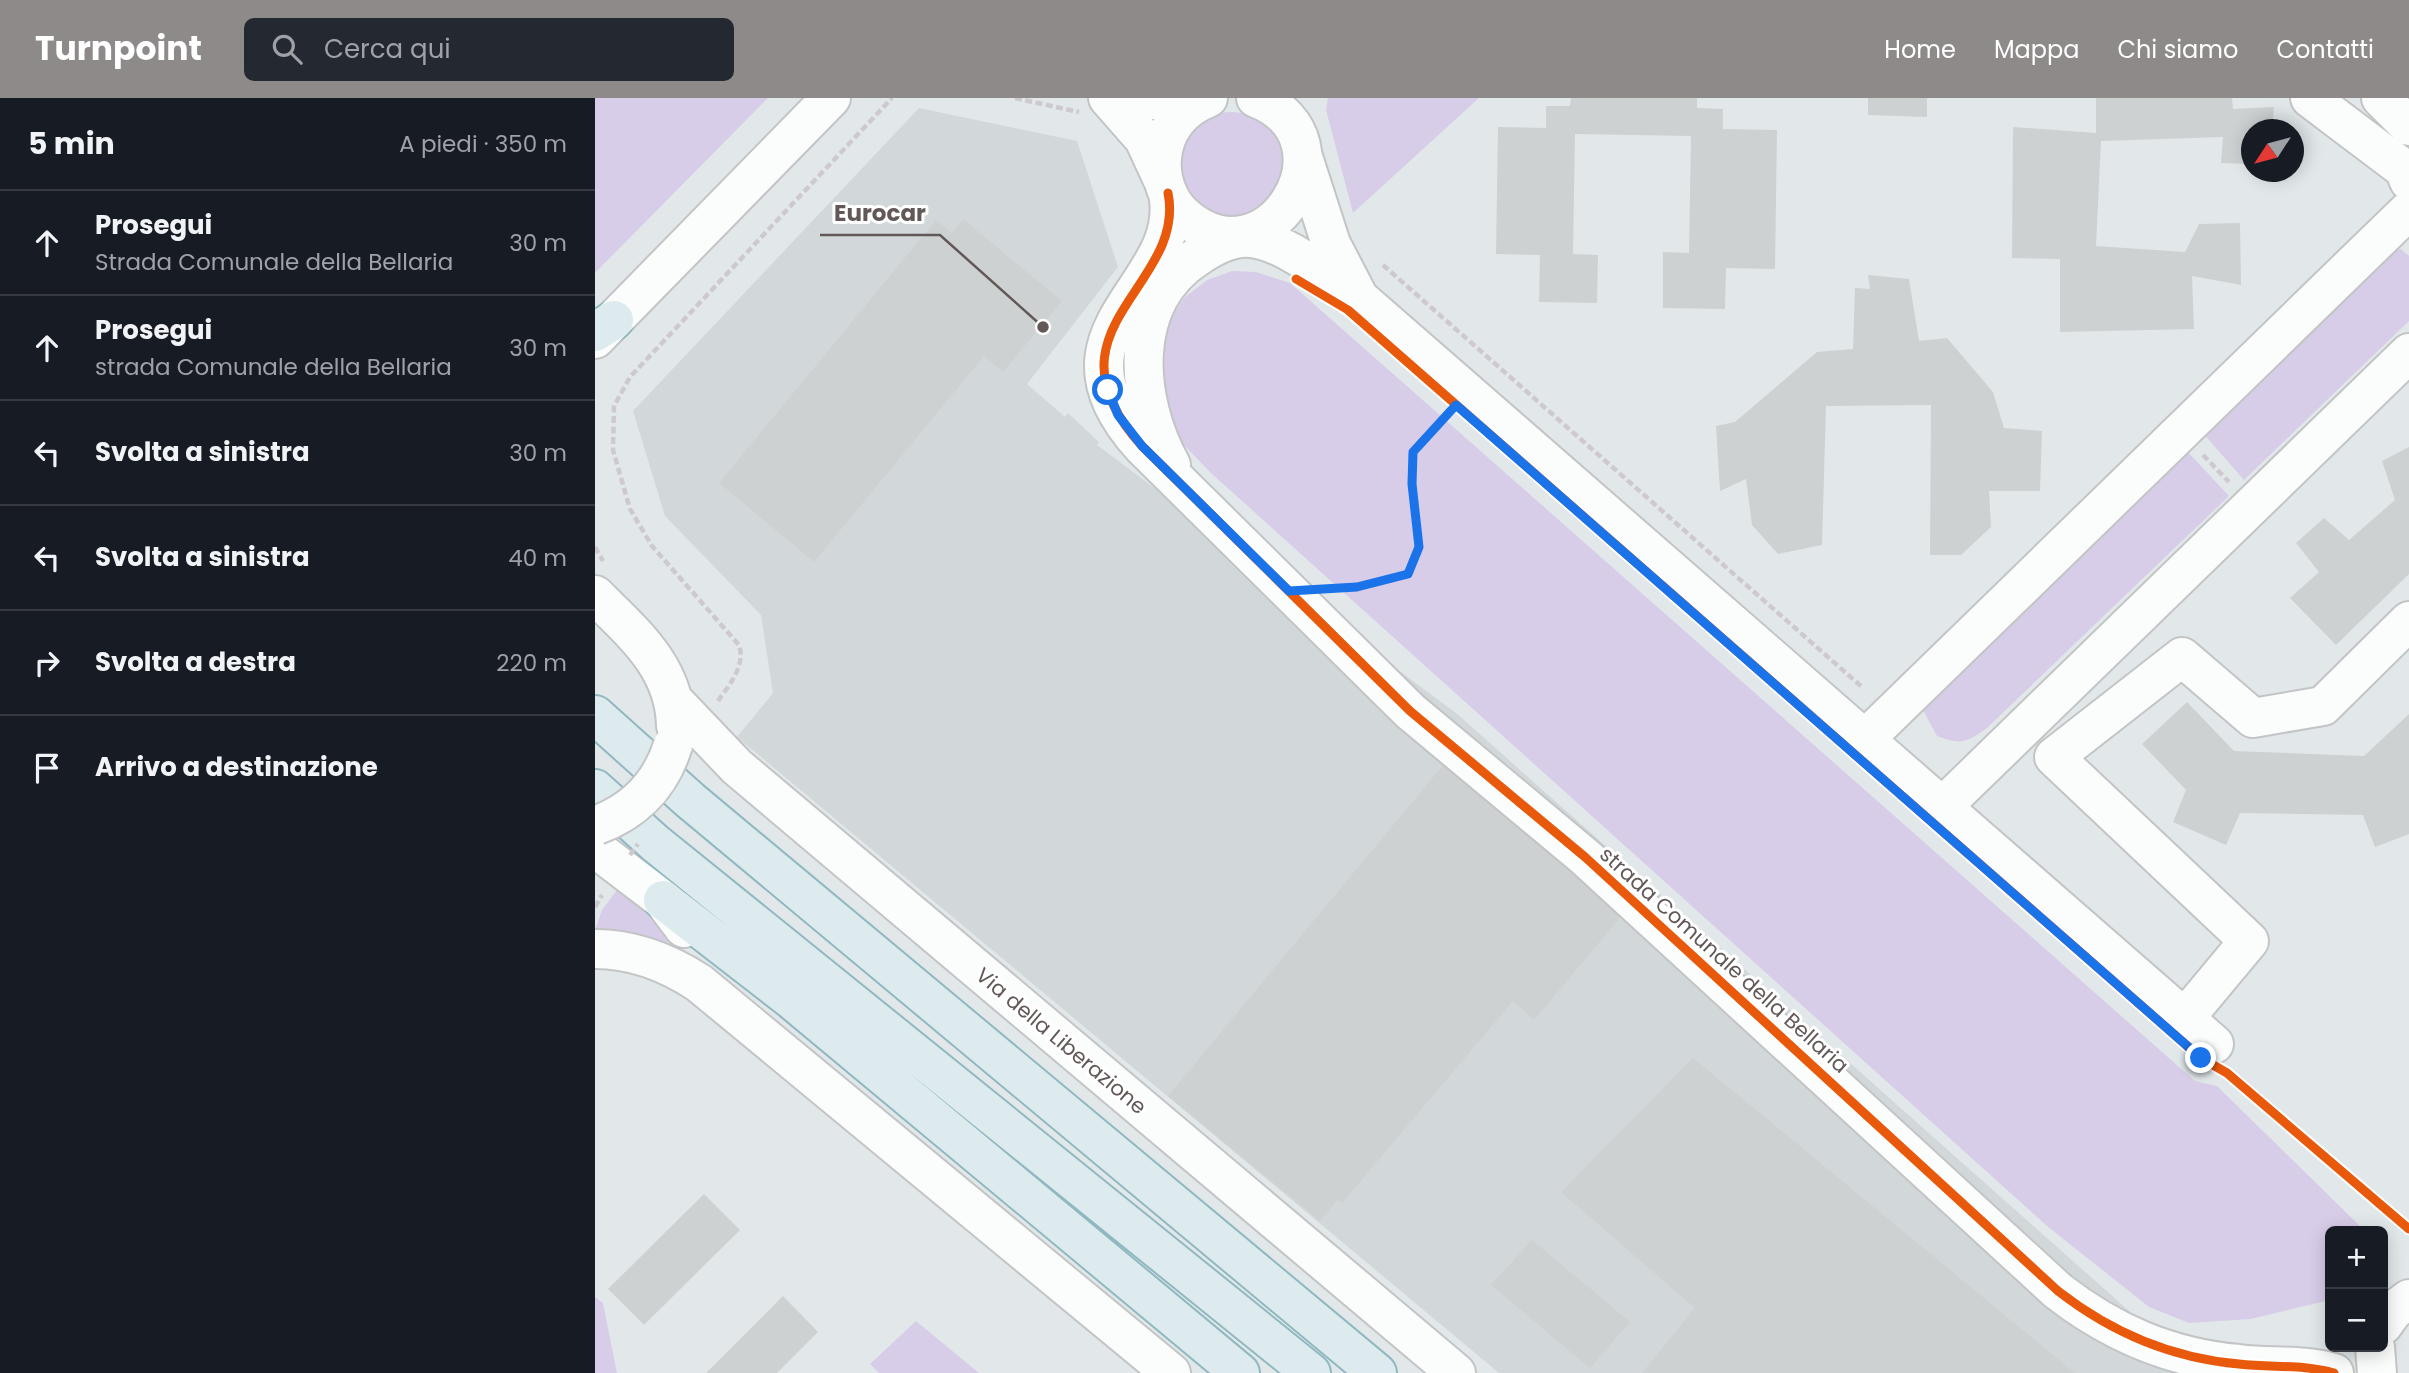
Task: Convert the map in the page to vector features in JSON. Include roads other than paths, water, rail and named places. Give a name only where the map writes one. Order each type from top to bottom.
[{"type":"highway","points":[[595,715],[691,802],[1377,1373]]},
{"type":"highway","points":[[595,822],[655,843],[1311,1373]]},
{"type":"highway","points":[[663,900],[792,1000],[1240,1373]]},
{"type":"street","points":[[595,355],[601,331],[831,98]]},
{"type":"street","points":[[1108,98],[1144,139],[1179,212],[1201,228],[1225,235],[1255,231],[1278,218],[1294,197],[1302,172],[1299,143],[1284,117],[1256,98]]},
{"type":"street","points":[[1147,98],[1200,102]]},
{"type":"street","points":[[1286,98],[1331,244],[1359,298]]},
{"type":"street","points":[[2310,98],[2404,169],[2409,181]]},
{"type":"street","points":[[2381,98],[2409,126]]},
{"type":"street","points":[[1181,484],[1124,426],[1112,403],[1105,377],[1105,352],[1112,329],[1163,243],[1170,214],[1161,159],[1167,136],[1181,115],[1200,102]]},
{"type":"street","points":[[1864,740],[2409,210]]},
{"type":"street","points":[[1181,484],[1164,453],[1146,394],[1142,369],[1146,334],[1157,302],[1178,272],[1214,246],[1228,240],[1260,240],[1285,251],[1359,298],[2214,1044]]},
{"type":"street","points":[[1941,808],[2409,353]]},
{"type":"street","name":"strada Comunale della Bellaria","points":[[1181,484],[1410,711],[1585,857],[2058,1291],[2102,1323],[2160,1349],[2215,1362],[2276,1367]]},
{"type":"street","points":[[595,595],[647,648],[666,676],[674,701],[673,745],[663,770],[648,791],[630,809],[595,822],[678,917],[703,977],[722,1002]]},
{"type":"street","points":[[2184,1018],[2249,942],[2054,757],[2182,657],[2253,718],[2323,706],[2409,621]]},
{"type":"street","name":"Via della Liberazione","points":[[674,701],[724,756],[1456,1373]]},
{"type":"street","points":[[595,948],[628,951],[669,965],[699,983],[1171,1373]]},
{"type":"street","points":[[2276,1367],[2326,1352]]},
{"type":"street","points":[[2375,1352],[2377,1373]]},
{"type":"street","points":[[2276,1367],[2334,1373]]},
{"type":"place","name":"Eurocar","points":[[1043,327]]}]
